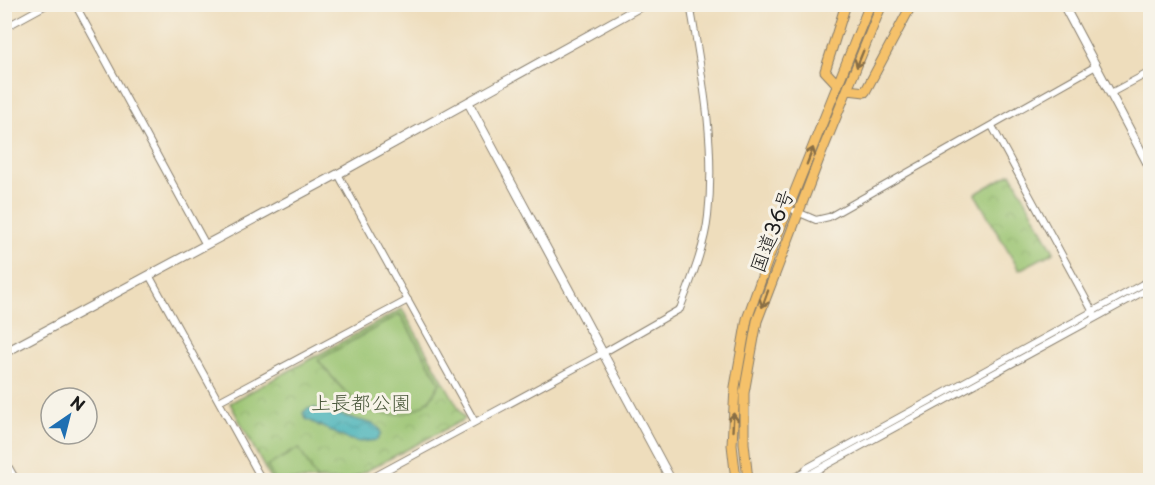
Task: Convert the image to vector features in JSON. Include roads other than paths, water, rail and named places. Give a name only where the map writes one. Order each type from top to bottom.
[{"type":"highway","points":[[838,85],[825,71],[846,4]]},
{"type":"highway","name":"国道36号","points":[[736,480],[732,445],[735,387],[747,319],[773,246],[870,4]]},
{"type":"highway","name":"国道36号","points":[[748,480],[744,443],[744,393],[757,321],[882,4]]},
{"type":"highway","points":[[848,90],[865,92],[912,4]]},
{"type":"street","points":[[4,28],[48,4]]},
{"type":"street","points":[[75,4],[206,245]]},
{"type":"street","points":[[4,353],[338,174],[645,4]]},
{"type":"street","points":[[368,480],[680,309],[698,260],[708,217],[711,158],[703,79],[690,4]]},
{"type":"street","points":[[1063,4],[1150,168]]},
{"type":"street","points":[[789,208],[816,219],[829,217],[1096,66]]},
{"type":"street","points":[[1111,93],[1150,72]]},
{"type":"street","points":[[468,102],[671,480]]},
{"type":"street","points":[[992,126],[1094,315]]},
{"type":"street","points":[[338,174],[475,422]]},
{"type":"street","points":[[149,275],[262,480]]},
{"type":"street","points":[[791,480],[803,474],[810,474],[1094,315],[1150,280]]},
{"type":"street","points":[[1094,315],[1150,288]]},
{"type":"street","points":[[219,401],[408,300]]},
{"type":"street","points":[[4,461],[15,480]]},
{"type":"water","points":[[314,408],[373,424],[380,429],[381,434],[377,440],[360,442],[347,439],[306,419],[303,413],[307,409]]},
{"type":"park label","name":"上長都公園","points":[[361,403]]}]
